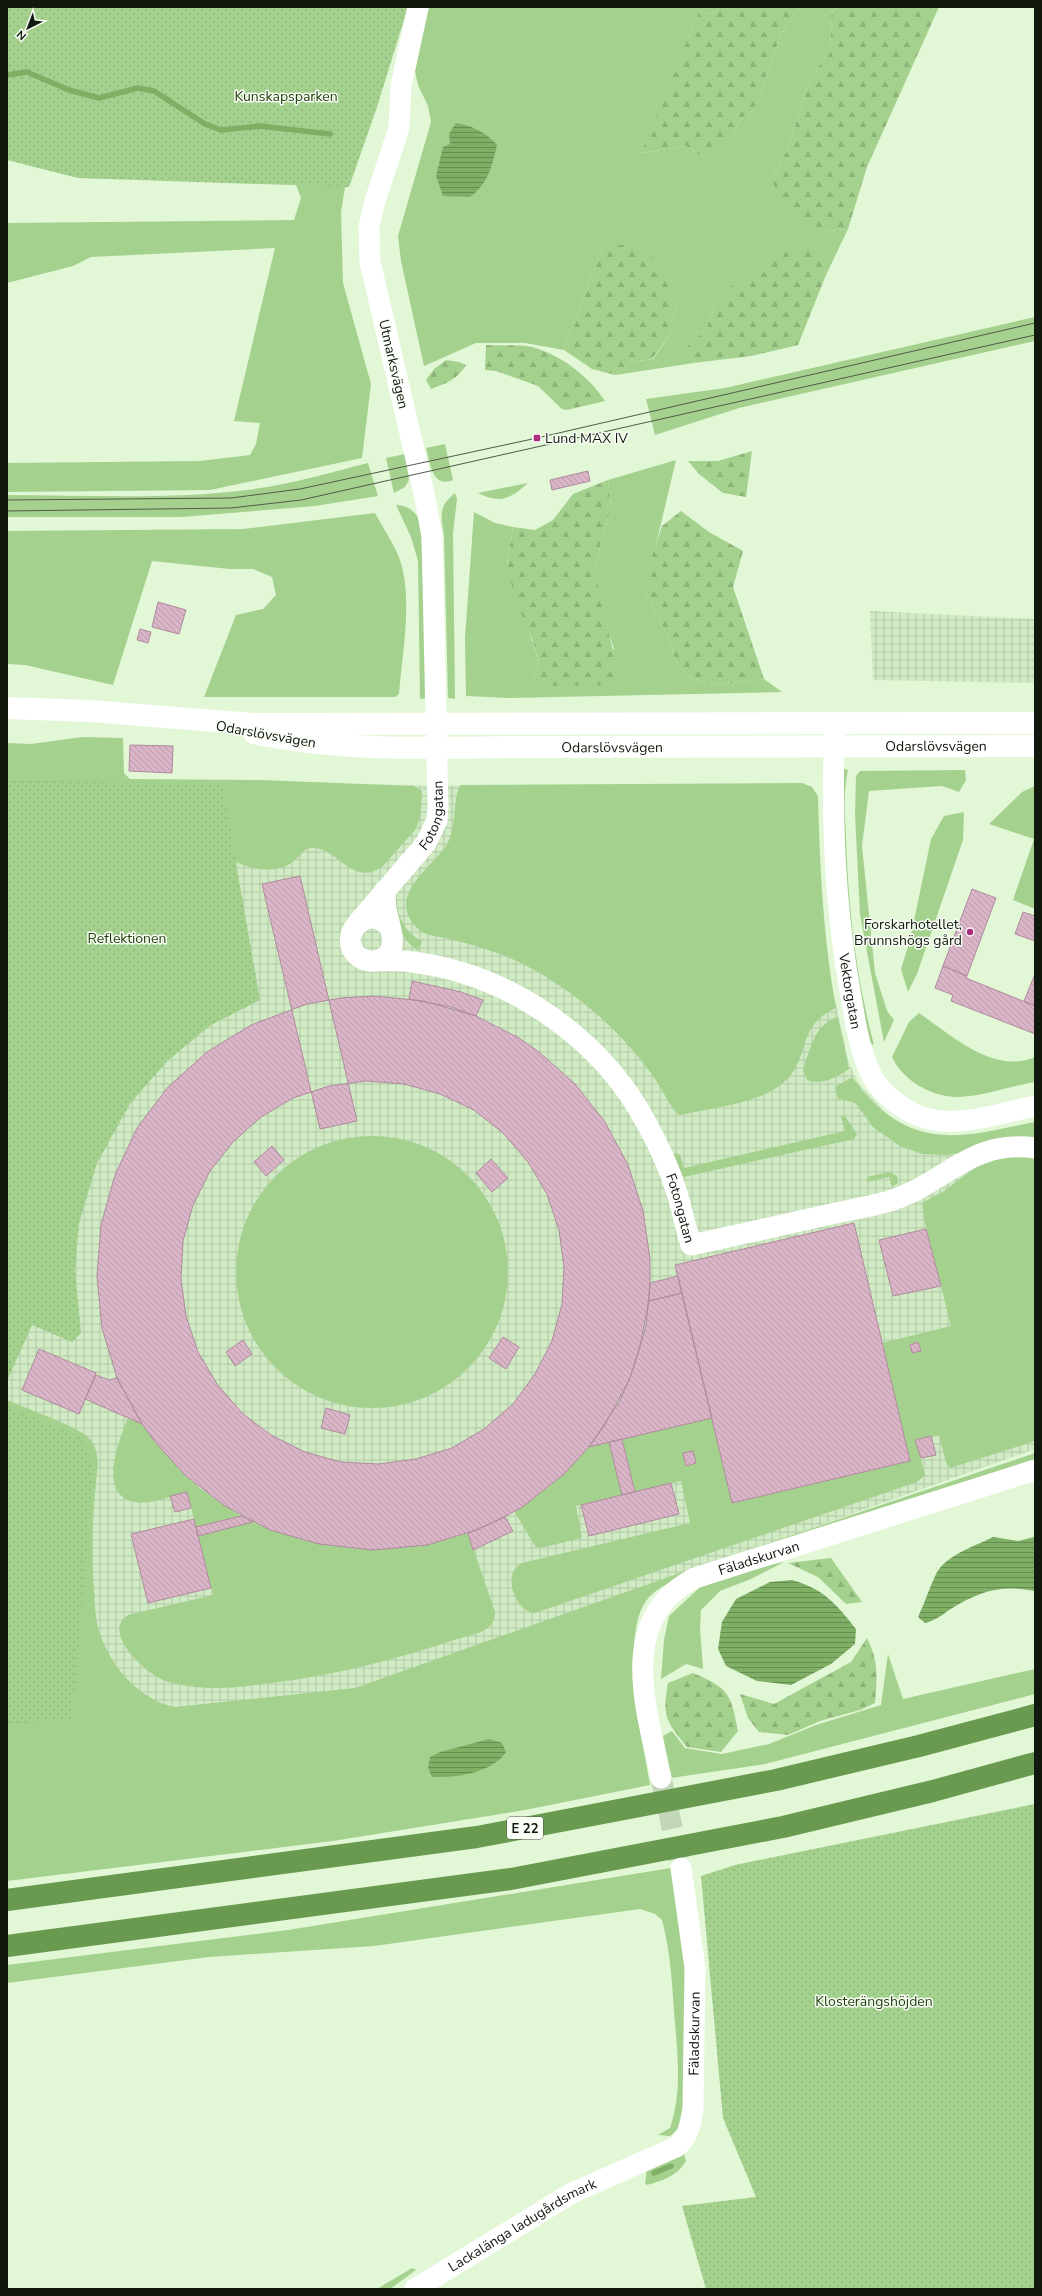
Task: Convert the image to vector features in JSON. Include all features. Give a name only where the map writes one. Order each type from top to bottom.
[{"type":"highway","name":"E 22","points":[[7,1900],[477,1837],[776,1780],[919,1746],[1035,1715]]},
{"type":"highway","points":[[7,1946],[511,1879],[783,1827],[934,1791],[1035,1763]]},
{"type":"main road","name":"Odarslövsvägen","points":[[7,708],[90,711],[253,724],[437,725],[1035,723]]},
{"type":"main road","name":"Odarslövsvägen","points":[[193,720],[292,741],[362,747],[733,748],[834,745],[1035,746]]},
{"type":"street","name":"Utmarksvägen","points":[[418,7],[401,86],[399,128],[374,204],[368,245],[370,262],[423,486],[432,536],[437,725]]},
{"type":"street","name":"Vektorgatan","points":[[835,723],[834,861],[843,954],[855,1021],[864,1055],[873,1077],[879,1087],[897,1104],[914,1113],[932,1119],[952,1121],[1035,1106]]},
{"type":"street","name":"Fotongatan","points":[[437,725],[437,820],[432,833],[356,925],[351,936],[352,948],[360,958],[372,961],[422,963],[480,980],[523,999],[569,1030],[586,1045],[626,1091],[648,1126],[676,1190],[691,1245],[888,1201],[926,1186],[952,1167],[991,1149],[1009,1146],[1035,1148]]},
{"type":"street","name":"Fotongatan","points":[[372,961],[388,954],[393,943],[386,908],[386,890]]},
{"type":"street","name":"Fotongatan","points":[[356,925],[363,920],[371,918],[384,921],[408,953],[422,963]]},
{"type":"street","name":"Fäladskurvan","points":[[661,1778],[644,1690],[644,1649],[650,1621],[658,1608],[678,1587],[695,1578],[1035,1470]]},
{"type":"street","name":"Fäladskurvan","points":[[632,2166],[676,2147],[684,2138],[692,2123],[695,2051],[695,1968],[681,1868]]},
{"type":"street","name":"Lackalänga ladugårdsmark","points":[[415,2289],[572,2193],[632,2166]]},
{"type":"shaded area","points":[[456,123],[478,130],[497,145],[491,167],[485,180],[470,197],[443,196],[436,176],[443,147],[450,144],[449,134]]},
{"type":"shaded area","points":[[870,611],[1035,619],[1035,683],[873,680]]},
{"type":"shaded area","points":[[7,780],[813,790],[818,890],[827,964],[849,1063],[859,1084],[884,1111],[903,1127],[939,1137],[965,1136],[1035,1122],[1035,1449],[361,1688],[7,1727]]},
{"type":"shaded area","points":[[993,1537],[1018,1541],[1035,1537],[1035,1591],[1023,1589],[993,1590],[964,1601],[929,1622],[925,1623],[918,1617],[936,1574],[941,1567],[954,1556]]},
{"type":"shaded area","points":[[792,1580],[813,1588],[821,1593],[842,1612],[856,1629],[855,1644],[831,1664],[791,1685],[757,1681],[726,1666],[718,1649],[722,1622],[736,1599],[770,1582]]},
{"type":"shaded area","points":[[489,1739],[502,1743],[506,1752],[492,1765],[473,1773],[432,1777],[428,1768],[430,1757],[440,1752]]},
{"type":"green space","name":"Kunskapsparken","points":[[7,7],[408,7],[377,107],[349,187],[78,178],[7,160]]},
{"type":"green space","points":[[429,7],[720,7],[712,14],[699,11],[642,153],[686,146],[703,157],[730,141],[740,120],[754,110],[781,35],[800,7],[836,7],[831,15],[830,53],[811,75],[788,148],[772,178],[826,231],[848,229],[826,275],[820,254],[748,284],[715,306],[706,329],[688,347],[694,363],[615,375],[631,362],[653,359],[672,332],[672,319],[676,307],[603,246],[564,350],[525,343],[476,343],[424,366],[401,261],[398,236],[431,122],[428,106],[418,85],[415,71]]},
{"type":"green space","points":[[720,7],[800,7],[781,35],[754,110],[740,120],[730,141],[721,152],[703,157],[686,146],[641,153],[699,11],[712,14]]},
{"type":"green space","points":[[836,7],[939,7],[867,167],[848,229],[826,231],[796,218],[779,201],[772,178],[788,148],[811,75],[830,53],[831,15]]},
{"type":"green space","points":[[329,177],[349,187],[345,187],[341,212],[343,283],[371,384],[362,458],[210,490],[7,492],[7,463],[200,461],[250,455],[256,444],[260,423],[234,421],[275,248],[91,257],[73,266],[7,283],[7,223],[294,220],[301,198],[296,185],[327,186]]},
{"type":"green space","points":[[634,244],[651,255],[665,272],[676,307],[672,319],[672,332],[652,359],[631,362],[615,375],[592,369],[564,350],[603,246]]},
{"type":"green space","points":[[803,248],[820,254],[826,275],[798,345],[751,356],[694,363],[687,347],[706,329],[715,306],[729,288],[740,281],[748,284],[763,259]]},
{"type":"green space","points":[[1035,317],[1035,341],[739,408],[655,435],[646,399],[725,388]]},
{"type":"green space","points":[[486,345],[527,346],[554,355],[583,375],[605,401],[567,410],[562,409],[538,386],[496,371],[485,370]]},
{"type":"green space","points":[[446,360],[459,362],[466,365],[455,377],[446,383],[431,389],[426,380],[434,369]]},
{"type":"green space","points":[[445,444],[453,480],[446,482],[440,481],[433,473],[426,448]]},
{"type":"green space","points":[[752,451],[746,497],[723,493],[699,474],[688,461],[718,461]]},
{"type":"green space","points":[[405,454],[409,480],[405,487],[394,493],[386,458]]},
{"type":"green space","points":[[676,460],[645,591],[670,642],[676,662],[691,678],[717,685],[764,679],[782,692],[509,698],[466,696],[465,638],[474,512],[495,523],[513,527],[507,565],[539,662],[533,679],[614,649],[602,612],[594,570],[611,507],[608,480]]},
{"type":"green space","points":[[368,463],[378,496],[315,506],[182,517],[7,517],[7,495],[157,496],[217,493],[278,485]]},
{"type":"green space","points":[[608,480],[611,507],[594,570],[619,676],[608,685],[536,686],[533,679],[539,662],[532,639],[515,599],[507,565],[513,527],[535,530],[553,520],[573,494]]},
{"type":"green space","points":[[528,483],[516,493],[505,498],[493,498],[478,493]]},
{"type":"green space","points":[[455,493],[457,499],[453,533],[455,699],[448,698],[444,536],[442,512],[443,507]]},
{"type":"green space","points":[[396,505],[411,510],[421,521],[427,698],[420,699],[418,561],[411,537]]},
{"type":"green space","points":[[681,511],[709,532],[743,551],[733,587],[764,679],[717,685],[691,678],[676,662],[670,642],[645,591],[653,553],[662,526]]},
{"type":"green space","points":[[375,513],[391,541],[401,563],[405,586],[406,617],[404,648],[399,694],[395,697],[204,697],[236,615],[263,609],[276,595],[272,577],[253,569],[230,569],[152,561],[113,685],[25,665],[7,664],[7,531],[243,529]]},
{"type":"green space","points":[[82,737],[123,738],[124,773],[130,779],[260,780],[414,786],[422,791],[421,813],[416,829],[383,866],[372,872],[362,873],[354,870],[321,849],[308,848],[286,866],[277,869],[259,869],[241,864],[225,856],[7,813],[7,743],[31,744]]},
{"type":"green space","points":[[844,769],[848,770],[845,787],[845,811],[851,916],[862,994],[874,1045],[869,1043],[863,1025],[841,861]]},
{"type":"green space","points":[[965,770],[966,780],[959,792],[942,786],[869,791],[862,846],[875,973],[887,1011],[894,1020],[884,1042],[860,915],[855,814],[856,776],[860,771]]},
{"type":"green space","name":"Reflektionen","points":[[7,780],[222,784],[260,1000],[211,1025],[167,1061],[130,1104],[97,1163],[79,1223],[75,1271],[81,1333],[72,1342],[32,1325],[7,1381]]},
{"type":"green space","points":[[802,783],[812,787],[818,796],[825,928],[836,1008],[814,1024],[808,1034],[798,1064],[792,1074],[773,1090],[749,1100],[681,1115],[677,1114],[651,1073],[634,1052],[606,1022],[575,996],[541,974],[506,956],[422,932],[411,921],[406,908],[407,898],[411,889],[424,871],[440,854],[450,838],[458,790],[461,785]]},
{"type":"green space","points":[[1035,786],[1035,909],[1013,900],[1034,839],[989,824],[1022,792]]},
{"type":"green space","points":[[964,812],[963,840],[917,974],[908,992],[901,969],[910,940],[931,839],[944,816]]},
{"type":"green space","points":[[395,900],[397,900],[397,907],[401,919],[407,929],[416,938],[422,941],[418,951],[406,940],[400,928]]},
{"type":"green space","points":[[919,1013],[959,1041],[989,1057],[1004,1061],[1020,1061],[1035,1057],[1035,1082],[978,1095],[960,1097],[940,1095],[920,1086],[903,1074],[892,1057],[909,1022]]},
{"type":"green space","points":[[838,1017],[849,1069],[829,1080],[812,1082],[807,1080],[803,1070],[814,1039],[823,1025]]},
{"type":"green space","points":[[852,1077],[869,1098],[888,1115],[908,1126],[928,1133],[948,1135],[968,1134],[1035,1122],[1035,1138],[948,1155],[922,1154],[900,1146],[873,1127],[857,1105],[853,1102],[838,1099],[835,1087]]},
{"type":"green space","points":[[844,1115],[857,1134],[854,1139],[684,1177],[677,1173],[672,1157],[674,1153],[680,1155],[684,1168],[845,1131],[841,1117]]},
{"type":"green space","points":[[359,1136],[385,1136],[412,1141],[436,1152],[459,1167],[477,1185],[492,1208],[503,1232],[508,1259],[506,1299],[498,1324],[485,1348],[477,1359],[459,1377],[436,1392],[412,1403],[385,1408],[359,1408],[332,1403],[308,1392],[285,1377],[267,1359],[252,1336],[241,1312],[236,1285],[236,1259],[241,1232],[252,1208],[267,1185],[285,1167],[308,1152],[332,1141]]},
{"type":"green space","points":[[1009,1155],[1035,1158],[1035,1441],[950,1468],[946,1462],[939,1435],[916,1440],[925,1475],[917,1482],[535,1613],[528,1611],[522,1606],[513,1591],[512,1575],[516,1568],[522,1563],[690,1523],[681,1481],[635,1492],[622,1439],[712,1418],[732,1503],[910,1461],[882,1343],[951,1326],[924,1219],[922,1203],[944,1191],[976,1167]]},
{"type":"green space","points":[[889,1172],[897,1176],[898,1183],[892,1187],[889,1177],[867,1182],[867,1177]]},
{"type":"green space","points":[[7,1400],[74,1428],[89,1438],[95,1447],[98,1464],[94,1511],[93,1573],[95,1610],[99,1631],[110,1657],[128,1680],[149,1697],[175,1707],[355,1688],[677,1574],[1035,1453],[1035,1466],[678,1579],[656,1591],[646,1601],[638,1617],[634,1663],[639,1717],[650,1785],[525,1810],[333,1841],[7,1881]]},
{"type":"green space","points":[[7,1407],[80,1437],[94,1466],[72,1718],[7,1725]]},
{"type":"green space","points":[[128,1418],[142,1424],[156,1443],[186,1476],[203,1491],[241,1516],[196,1527],[187,1492],[162,1500],[142,1503],[124,1498],[117,1490],[114,1479],[114,1466],[116,1453]]},
{"type":"green space","points":[[609,1442],[622,1495],[576,1506],[582,1538],[540,1548],[535,1546],[514,1511],[550,1486],[589,1447]]},
{"type":"green space","points":[[253,1522],[306,1540],[359,1548],[386,1548],[413,1545],[468,1533],[495,1612],[493,1621],[487,1629],[478,1633],[409,1654],[364,1666],[295,1680],[234,1687],[205,1688],[165,1681],[154,1675],[136,1660],[122,1641],[119,1631],[121,1622],[128,1615],[213,1595],[198,1536]]},
{"type":"green space","points":[[831,1558],[862,1602],[846,1604],[818,1577],[788,1563]]},
{"type":"green space","points":[[784,1562],[751,1579],[720,1591],[701,1610],[700,1628],[703,1669],[686,1664],[661,1679],[664,1640],[669,1616],[711,1577]]},
{"type":"green space","points":[[867,1638],[874,1655],[877,1677],[875,1703],[860,1710],[820,1721],[788,1735],[759,1732],[748,1718],[740,1694],[774,1704],[851,1662]]},
{"type":"green space","points":[[888,1654],[903,1699],[1035,1669],[1035,1694],[765,1764],[671,1778],[663,1736],[672,1731],[685,1748],[722,1754],[769,1744],[816,1725],[881,1705]]},
{"type":"green space","points":[[693,1673],[705,1678],[721,1688],[730,1700],[733,1708],[738,1731],[721,1752],[687,1747],[674,1731],[667,1718],[665,1704],[668,1683]]},
{"type":"green space","name":"Klosterängshöjden","points":[[1035,1804],[1035,2289],[706,2289],[682,2206],[756,2197],[723,2118],[701,1876],[735,1865]]},
{"type":"green space","points":[[671,1868],[686,1944],[683,2106],[678,2129],[670,2136],[658,2135],[670,2128],[677,2099],[678,2085],[669,1954],[662,1920],[655,1914],[640,1909],[374,1946],[209,1957],[7,1983],[7,1965],[288,1930]]},
{"type":"green space","points":[[683,2152],[686,2161],[674,2174],[670,2177],[647,2185],[645,2183],[647,2169]]},
{"type":"green space","points":[[412,2268],[416,2270],[390,2289],[377,2289]]},
{"type":"building","points":[[588,471],[590,481],[552,490],[550,480]]},
{"type":"building","points":[[158,602],[186,610],[179,634],[152,627]]},
{"type":"building","points":[[140,629],[151,632],[148,643],[137,640]]},
{"type":"building","points":[[130,745],[173,746],[172,773],[129,771]]},
{"type":"building","points":[[300,876],[357,1121],[320,1129],[262,884]]},
{"type":"building","name":"Forskarhotellet, Brunnshögs gård","points":[[972,889],[996,898],[967,976],[943,966]]},
{"type":"building","points":[[1023,912],[1035,916],[1035,941],[1015,934]]},
{"type":"building","points":[[943,966],[967,976],[966,978],[1035,1006],[1035,1034],[951,1001],[953,995],[935,988]]},
{"type":"building","points":[[1035,974],[1035,1006],[1024,1001]]},
{"type":"building","points":[[412,981],[461,992],[483,1000],[476,1016],[451,1007],[409,999]]},
{"type":"building","points":[[375,996],[424,1001],[476,1016],[519,1038],[539,1052],[575,1084],[605,1122],[628,1165],[643,1211],[650,1259],[650,1283],[646,1326],[630,1378],[604,1426],[589,1447],[564,1474],[521,1508],[480,1529],[427,1545],[373,1550],[319,1544],[270,1530],[225,1506],[186,1476],[156,1443],[142,1424],[117,1378],[102,1328],[97,1276],[101,1225],[115,1175],[137,1128],[168,1087],[207,1052],[251,1025],[307,1004],[341,998]],"holes":[[[366,1081],[404,1084],[440,1094],[474,1110],[503,1133],[528,1162],[547,1194],[559,1230],[564,1267],[562,1304],[552,1341],[535,1374],[513,1404],[484,1429],[452,1448],[416,1459],[379,1464],[341,1462],[305,1452],[271,1435],[242,1413],[217,1384],[198,1352],[186,1316],[181,1279],[183,1241],[193,1205],[210,1171],[233,1142],[261,1117],[293,1098],[329,1086]]]},
{"type":"building","points":[[272,1146],[284,1160],[266,1176],[254,1162]]},
{"type":"building","points":[[491,1159],[508,1178],[492,1192],[476,1173]]},
{"type":"building","points":[[854,1223],[910,1461],[732,1503],[675,1265]]},
{"type":"building","points":[[926,1229],[941,1286],[893,1296],[879,1240]]},
{"type":"building","points":[[678,1276],[682,1293],[649,1301],[650,1283]]},
{"type":"building","points":[[682,1293],[712,1418],[589,1447],[619,1402],[630,1378],[639,1351],[649,1301]]},
{"type":"building","points":[[503,1337],[519,1347],[506,1369],[489,1358]]},
{"type":"building","points":[[243,1340],[252,1354],[235,1366],[226,1352]]},
{"type":"building","points":[[918,1342],[921,1351],[912,1353],[910,1345]]},
{"type":"building","points":[[39,1349],[96,1373],[79,1414],[22,1390]]},
{"type":"building","points":[[96,1375],[109,1380],[117,1378],[142,1424],[85,1399]]},
{"type":"building","points":[[326,1408],[350,1415],[345,1434],[321,1428]]},
{"type":"building","points":[[931,1436],[936,1455],[921,1458],[915,1440]]},
{"type":"building","points":[[622,1439],[635,1492],[622,1495],[609,1442]]},
{"type":"building","points":[[693,1451],[696,1463],[686,1466],[683,1453]]},
{"type":"building","points":[[671,1483],[679,1514],[589,1536],[581,1505]]},
{"type":"building","points":[[187,1492],[191,1508],[175,1512],[170,1496]]},
{"type":"building","points":[[241,1516],[253,1522],[198,1536],[196,1527]]},
{"type":"building","points":[[505,1517],[513,1531],[473,1550],[468,1533]]},
{"type":"building","points":[[194,1519],[211,1588],[148,1603],[131,1534]]},
{"type":"waterway","points":[[7,75],[27,72],[69,90],[99,98],[138,88],[154,91],[205,124],[221,130],[260,126],[330,134]]},
{"type":"waterway","points":[[654,2173],[671,2166]]},
{"type":"tunnel","points":[[661,1778],[680,1863]]},
{"type":"tram line","points":[[7,500],[231,498],[300,489],[537,438],[1035,323]]},
{"type":"tram line","points":[[7,511],[231,508],[301,500],[1035,335]]},
{"type":"place","name":"Lund MAX IV","points":[[537,438]]},
{"type":"place","name":"Forskarhotellet, Brunnshögs gård","points":[[970,932]]}]
